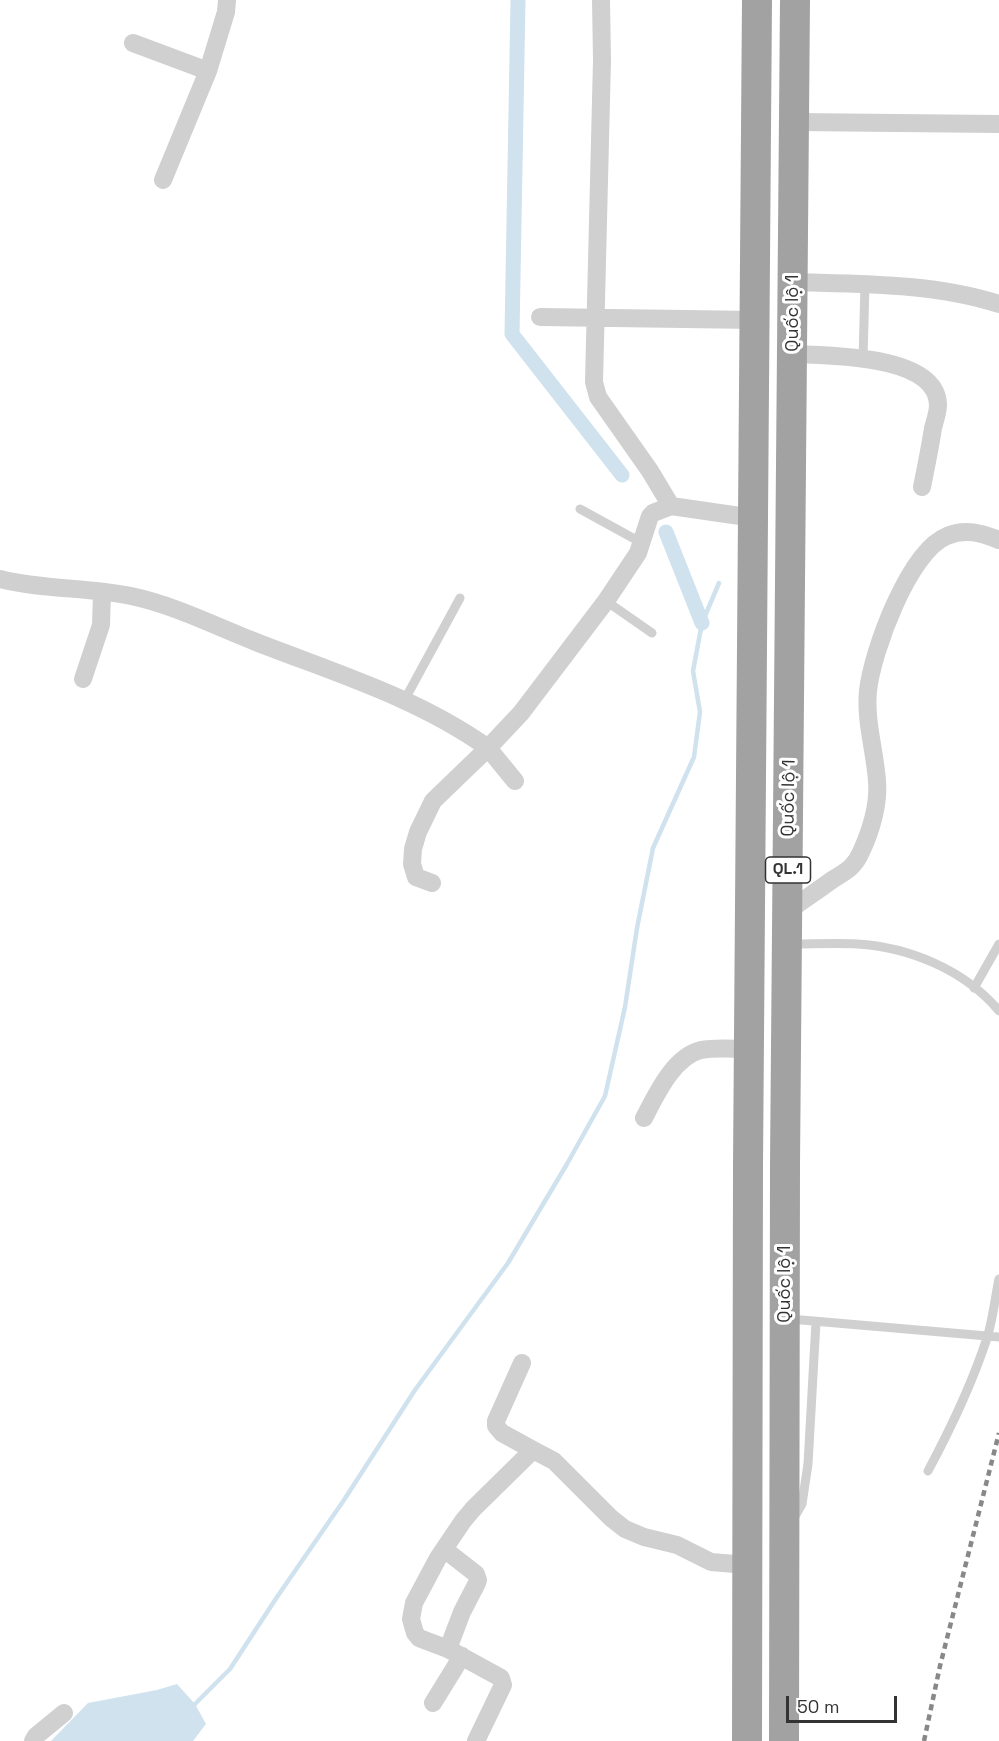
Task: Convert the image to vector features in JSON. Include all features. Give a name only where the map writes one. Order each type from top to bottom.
[{"type":"highway","name":"Quốc lộ 1","points":[[747,1741],[748,1164],[757,0]]},
{"type":"highway","name":"Quốc lộ 1","points":[[784,1741],[785,1164],[795,0]]},
{"type":"highway","points":[[756,312],[794,292]]},
{"type":"highway","points":[[748,1164],[785,1164]]},
{"type":"street","points":[[163,180],[208,71],[228,0]]},
{"type":"street","points":[[601,0],[602,60],[594,382],[598,397],[650,471],[671,506]]},
{"type":"street","points":[[133,43],[208,71]]},
{"type":"street","points":[[794,122],[999,124]]},
{"type":"street","points":[[794,292],[865,284],[927,290],[999,304]]},
{"type":"street","points":[[540,317],[596,318],[756,312]]},
{"type":"street","points":[[793,354],[863,358],[904,368],[925,379],[934,391],[938,405],[922,487]]},
{"type":"street","points":[[432,883],[418,878],[414,874],[412,864],[418,832],[433,801],[488,748],[521,712],[606,601],[633,562],[642,543],[650,516],[671,506],[754,518]]},
{"type":"street","points":[[788,912],[852,867],[867,837],[877,797],[868,691],[874,660],[888,620],[907,579],[934,543],[947,535],[965,531],[980,532],[998,539]]},
{"type":"street","points":[[0,579],[129,596],[174,610],[322,666],[404,701],[455,726],[488,748],[515,781]]},
{"type":"street","points":[[83,679],[101,625],[102,593]]},
{"type":"street","points":[[644,1118],[661,1086],[674,1069],[689,1056],[701,1050],[749,1049]]},
{"type":"street","points":[[522,1363],[496,1421],[496,1426],[502,1433],[554,1461],[625,1529],[644,1537],[676,1545],[711,1562],[747,1565]]},
{"type":"street","points":[[476,1741],[499,1695],[503,1681],[498,1675],[455,1652],[419,1638],[411,1619],[414,1603],[444,1549],[473,1509],[533,1450]]},
{"type":"street","points":[[433,1703],[455,1652],[462,1612],[478,1580],[476,1574],[444,1549]]},
{"type":"street","points":[[33,1741],[64,1713]]},
{"type":"lane","points":[[863,358],[865,284]]},
{"type":"lane","points":[[580,509],[642,543]]},
{"type":"lane","points":[[404,701],[460,598]]},
{"type":"lane","points":[[606,601],[652,633]]},
{"type":"lane","points":[[787,945],[858,944],[891,949],[923,958],[962,978],[999,1011]]},
{"type":"lane","points":[[974,988],[999,944]]},
{"type":"lane","points":[[928,1471],[948,1435],[988,1336],[999,1279]]},
{"type":"lane","points":[[785,1319],[999,1338]]},
{"type":"lane","points":[[784,1534],[802,1504],[808,1464],[816,1322]]},
{"type":"water","points":[[177,1684],[195,1704],[206,1724],[193,1741],[51,1741],[88,1703]]},
{"type":"waterway","points":[[518,0],[512,334],[622,475]]},
{"type":"waterway","points":[[666,532],[702,623]]},
{"type":"waterway","points":[[195,1704],[230,1669],[415,1390],[508,1263],[605,1096],[625,1007],[637,928],[653,848],[694,757],[700,712],[693,671],[702,623],[719,583]]},
{"type":"railway","points":[[924,1741],[940,1666],[999,1433]]}]
